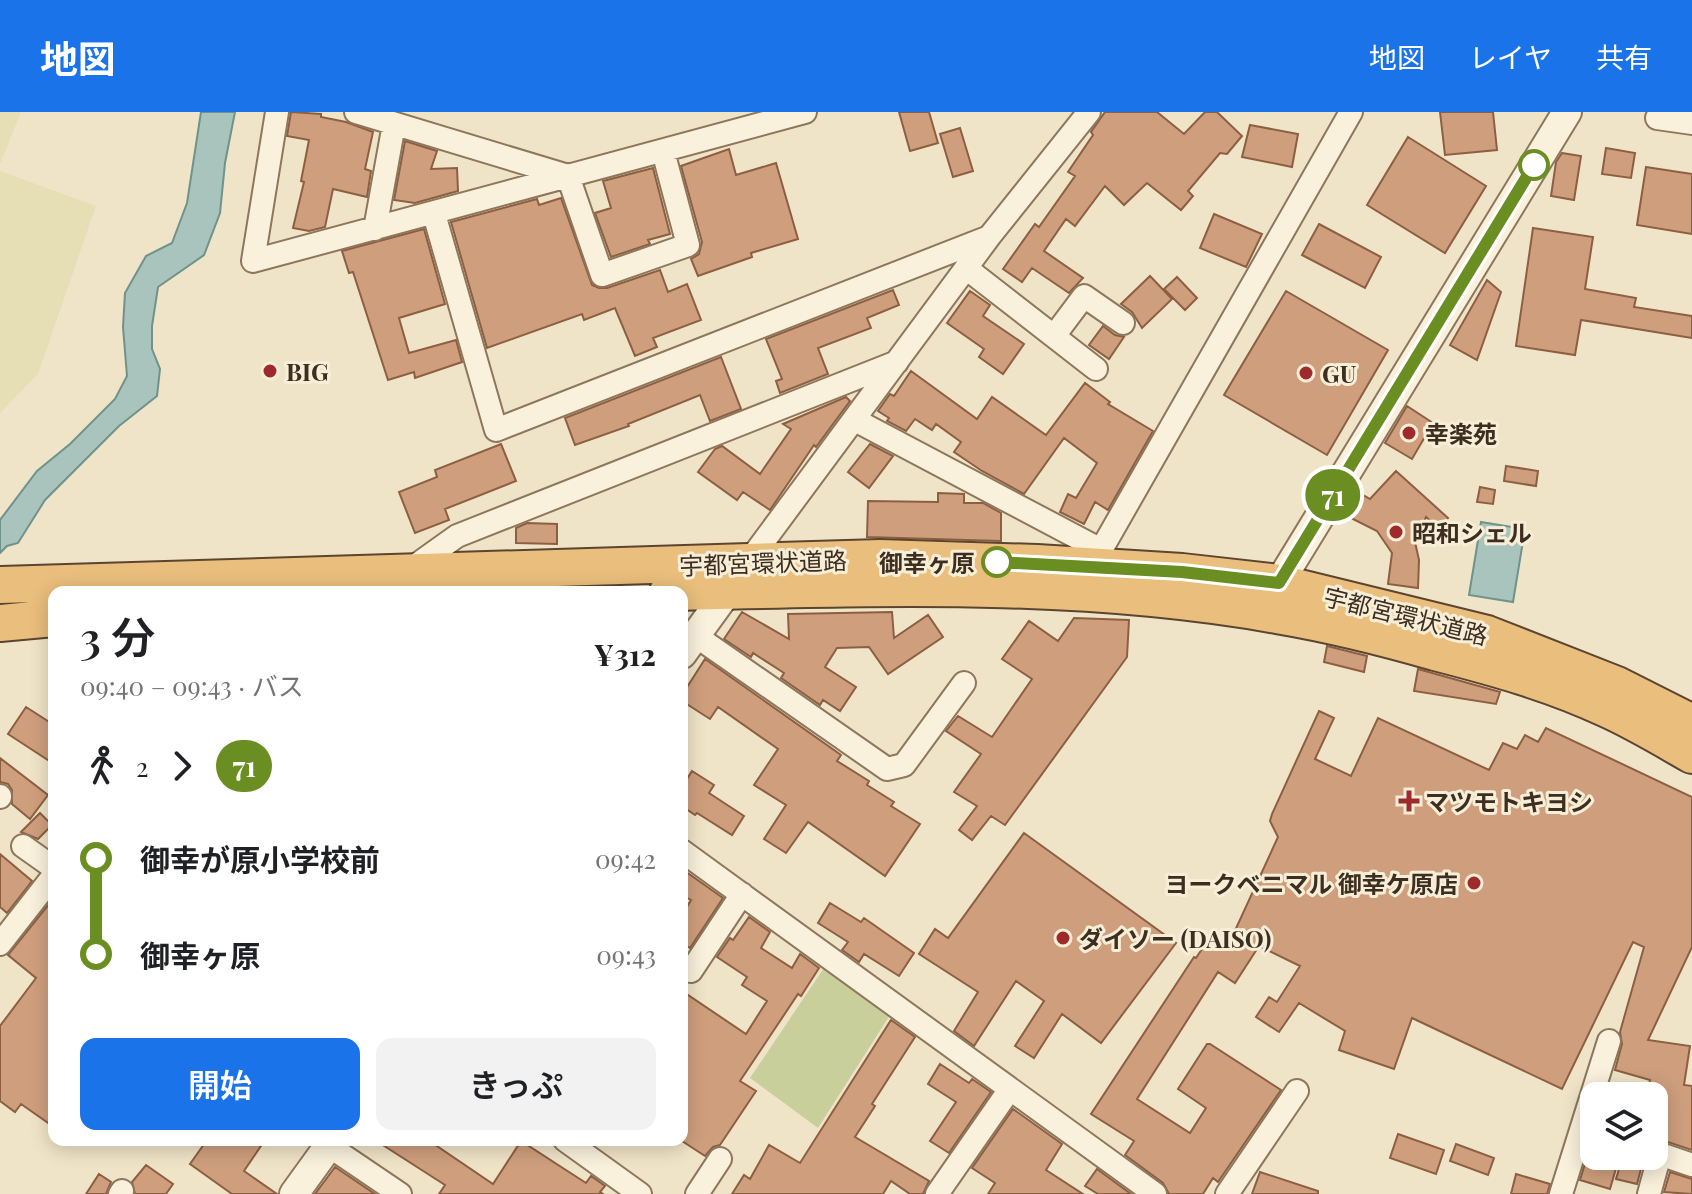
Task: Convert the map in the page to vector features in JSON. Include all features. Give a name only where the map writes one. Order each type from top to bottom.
[{"type":"highway","name":"宇都宮環状道路","points":[[0,585],[749,561],[1101,558],[1278,599],[1487,634],[1617,685],[1692,723]]},
{"type":"highway","points":[[0,575],[218,577]]},
{"type":"highway","name":"宇都宮環状道路","points":[[688,592],[881,588],[1031,590],[1177,601],[1278,599],[1413,646],[1544,683],[1607,709],[1692,755]]},
{"type":"highway","points":[[0,610],[48,608]]},
{"type":"highway","points":[[0,623],[48,619]]},
{"type":"street","points":[[277,112],[253,261],[805,112]]},
{"type":"street","points":[[356,112],[568,176]]},
{"type":"street","points":[[964,683],[904,765],[887,769],[689,645],[989,237],[1089,112]]},
{"type":"street","points":[[855,420],[1101,558],[1351,112]]},
{"type":"street","points":[[1278,599],[1567,112]]},
{"type":"street","points":[[1657,118],[1692,123]]},
{"type":"street","points":[[375,229],[394,124]]},
{"type":"street","points":[[568,176],[602,275],[688,245],[663,151]]},
{"type":"street","points":[[434,214],[496,430],[989,237]]},
{"type":"street","points":[[966,268],[1096,369]]},
{"type":"street","points":[[1054,336],[1084,296],[1123,323]]},
{"type":"street","points":[[407,572],[457,536],[898,362]]},
{"type":"street","points":[[23,846],[48,864]]},
{"type":"street","points":[[688,855],[1155,1194]]},
{"type":"street","points":[[0,944],[48,883]]},
{"type":"street","points":[[688,969],[691,971],[742,894]]},
{"type":"street","points":[[1561,1194],[1609,1041]]},
{"type":"street","points":[[937,1194],[1010,1089]]},
{"type":"street","points":[[1227,1194],[1297,1091]]},
{"type":"street","points":[[294,1194],[329,1146]]},
{"type":"street","points":[[335,1146],[400,1194]]},
{"type":"street","points":[[573,1146],[640,1194]]},
{"type":"street","points":[[1649,1194],[1660,1154],[1692,1165]]},
{"type":"street","points":[[697,1194],[720,1159]]},
{"type":"shaded area","points":[[0,112],[21,112],[0,164]]},
{"type":"shaded area","points":[[0,171],[96,206],[38,374],[0,413]]},
{"type":"green space","points":[[826,965],[892,1012],[818,1128],[750,1078]]},
{"type":"water","points":[[201,112],[235,112],[220,213],[204,255],[158,287],[152,326],[152,349],[160,369],[157,396],[119,426],[45,500],[18,543],[7,546],[0,553],[0,520],[37,471],[70,444],[115,399],[127,376],[123,327],[125,293],[146,256],[172,243],[187,203]]},
{"type":"water","points":[[1481,522],[1525,529],[1513,602],[1469,595]]},
{"type":"building","points":[[291,112],[321,114],[321,117],[373,132],[365,169],[371,171],[367,197],[333,189],[325,227],[309,231],[293,228],[304,182],[301,181],[309,140],[287,136]]},
{"type":"building","points":[[899,112],[929,112],[938,143],[910,151]]},
{"type":"building","points":[[1105,112],[1157,112],[1184,134],[1205,112],[1217,112],[1242,136],[1227,154],[1220,153],[1188,191],[1193,196],[1181,210],[1147,183],[1124,205],[1105,186],[1075,226],[1066,219],[1044,251],[1083,278],[1069,293],[1032,268],[1022,282],[1003,269],[1035,224],[1039,227],[1075,176],[1068,172]]},
{"type":"building","points":[[1440,112],[1493,112],[1497,150],[1445,155]]},
{"type":"building","points":[[1250,125],[1298,134],[1292,167],[1242,157]]},
{"type":"building","points":[[960,128],[973,171],[953,177],[940,134]]},
{"type":"building","points":[[1408,137],[1486,186],[1445,253],[1367,205]]},
{"type":"building","points":[[405,141],[437,151],[431,169],[457,168],[458,191],[415,203],[394,200]]},
{"type":"building","points":[[1606,148],[1635,153],[1631,178],[1602,174]]},
{"type":"building","points":[[729,149],[736,175],[776,163],[798,239],[751,253],[752,257],[698,276],[691,259],[699,254],[702,242],[681,166]]},
{"type":"building","points":[[1562,153],[1581,156],[1574,200],[1551,196],[1556,162]]},
{"type":"building","points":[[1646,167],[1692,174],[1692,234],[1637,225]]},
{"type":"building","points":[[653,168],[670,234],[648,240],[650,244],[611,257],[595,213],[611,208],[603,181]]},
{"type":"building","points":[[561,198],[592,285],[607,288],[660,270],[668,292],[687,284],[701,320],[653,338],[657,347],[635,356],[615,308],[584,320],[582,314],[487,348],[451,222],[537,199],[539,205]]},
{"type":"building","points":[[1214,214],[1262,234],[1246,267],[1200,248]]},
{"type":"building","points":[[1319,224],[1381,257],[1365,288],[1302,255]]},
{"type":"building","points":[[1533,228],[1593,237],[1585,289],[1636,298],[1634,307],[1692,316],[1692,338],[1581,320],[1575,355],[1516,346]]},
{"type":"building","points":[[424,229],[445,304],[399,318],[409,353],[456,340],[462,362],[415,378],[414,372],[388,380],[353,272],[349,273],[342,251]]},
{"type":"building","points":[[1150,276],[1172,299],[1142,328],[1132,312],[1121,304]]},
{"type":"building","points":[[1177,277],[1197,298],[1185,310],[1164,289]]},
{"type":"building","points":[[1487,280],[1501,292],[1477,360],[1450,345]]},
{"type":"building","points":[[893,290],[899,305],[867,318],[871,328],[818,348],[828,374],[780,393],[776,381],[782,379],[766,339]]},
{"type":"building","points":[[970,291],[990,305],[983,316],[1024,344],[1003,374],[979,357],[984,349],[947,323]]},
{"type":"building","name":"GU","points":[[1286,291],[1388,350],[1327,455],[1224,395]]},
{"type":"building","points":[[1103,326],[1115,335],[1124,337],[1109,359],[1089,345]]},
{"type":"building","points":[[721,357],[741,409],[710,421],[700,395],[629,426],[575,445],[565,418]]},
{"type":"building","points":[[911,371],[977,419],[992,397],[1046,435],[1085,383],[1110,402],[1108,404],[1153,431],[1108,510],[1095,502],[1084,524],[1060,512],[1068,494],[1076,498],[1097,463],[1064,438],[1024,494],[954,452],[961,442],[936,424],[932,430],[915,419],[906,431],[887,421],[889,418],[878,411],[890,394],[894,396]]},
{"type":"building","points":[[846,397],[850,401],[816,447],[814,445],[770,510],[743,492],[737,500],[698,472],[715,449],[722,446],[760,474],[791,429],[783,424]]},
{"type":"building","name":"幸楽苑","points":[[1407,406],[1433,423],[1412,459],[1385,443]]},
{"type":"building","points":[[501,444],[516,481],[445,509],[449,520],[415,533],[399,492],[437,477],[435,470]]},
{"type":"building","points":[[870,444],[893,456],[869,488],[848,472]]},
{"type":"building","points":[[1506,466],[1538,471],[1536,486],[1504,481]]},
{"type":"building","points":[[1396,471],[1448,518],[1438,528],[1426,517],[1415,542],[1419,560],[1418,588],[1388,584],[1392,553],[1377,531],[1351,518],[1363,495],[1370,499]]},
{"type":"building","points":[[1480,487],[1495,490],[1493,504],[1477,502]]},
{"type":"building","points":[[938,493],[964,494],[964,503],[983,503],[1001,513],[1001,541],[867,537],[868,501],[938,502]]},
{"type":"building","points":[[527,523],[557,524],[557,544],[516,543],[516,528]]},
{"type":"building","points":[[742,612],[789,639],[788,614],[892,612],[894,638],[928,615],[943,637],[888,674],[869,647],[837,648],[825,667],[856,687],[840,711],[823,700],[820,705],[781,678],[784,673],[724,639]]},
{"type":"building","points":[[1074,618],[1129,620],[1127,657],[1005,825],[991,816],[972,840],[959,830],[977,806],[954,792],[981,754],[946,731],[958,716],[992,737],[1032,679],[1002,659],[1029,621],[1058,641]]},
{"type":"building","points":[[1327,646],[1367,656],[1364,672],[1324,662]]},
{"type":"building","points":[[705,659],[841,755],[837,761],[869,781],[867,785],[894,802],[891,806],[920,824],[885,876],[808,822],[786,853],[764,839],[786,805],[754,785],[778,749],[718,707],[710,719],[688,705],[688,686]]},
{"type":"building","points":[[1418,669],[1500,692],[1496,704],[1414,691]]},
{"type":"building","points":[[26,707],[48,721],[48,760],[8,734]]},
{"type":"building","name":"ヨークベニマル 御幸ケ原店","points":[[1319,711],[1334,718],[1315,759],[1351,776],[1378,718],[1489,770],[1503,743],[1517,749],[1525,735],[1538,742],[1546,728],[1692,797],[1692,947],[1648,1040],[1690,1046],[1684,1085],[1692,1086],[1692,1150],[1668,1142],[1668,1082],[1650,1082],[1615,1070],[1622,1044],[1620,1032],[1644,947],[1633,942],[1562,1089],[1412,1018],[1394,1069],[1339,1050],[1345,1031],[1299,1003],[1279,1032],[1256,1017],[1269,997],[1277,1002],[1300,966],[1259,946],[1235,983],[1218,972],[1137,1099],[1190,1133],[1206,1108],[1178,1089],[1207,1044],[1281,1090],[1218,1182],[1213,1178],[1203,1194],[1169,1194],[1163,1183],[1125,1155],[1134,1141],[1091,1114],[1210,937],[1227,948],[1278,837],[1270,821]]},
{"type":"building","points":[[0,758],[48,795],[30,819],[12,804],[12,790],[8,784],[0,782]]},
{"type":"building","points":[[692,771],[714,785],[709,793],[744,816],[732,835],[688,810],[688,777]]},
{"type":"building","points":[[40,813],[48,821],[48,829],[38,839],[21,832]]},
{"type":"building","name":"ダイソー (DAISO)","points":[[1024,833],[1176,943],[1101,1043],[1062,1014],[1034,1058],[1015,1046],[1044,1001],[1016,981],[974,1046],[954,1031],[978,992],[919,954],[935,929],[948,938]]},
{"type":"building","points":[[0,854],[32,881],[7,913],[0,907]]},
{"type":"building","points":[[688,873],[723,898],[690,948],[688,905],[691,900],[688,898]]},
{"type":"building","points":[[830,903],[861,922],[864,918],[914,953],[899,976],[864,954],[859,962],[842,950],[848,942],[818,923]]},
{"type":"building","points":[[48,905],[48,1123],[21,1104],[15,1112],[0,1101],[0,1026],[36,978],[8,955]]},
{"type":"building","points":[[749,917],[770,932],[761,948],[792,968],[800,954],[819,968],[740,1081],[756,1091],[720,1145],[713,1147],[705,1156],[688,1145],[688,995],[746,1034],[767,1001],[742,985],[747,977],[717,957],[730,938],[733,940]]},
{"type":"building","points":[[891,1020],[915,1037],[872,1104],[875,1106],[855,1137],[929,1181],[923,1194],[910,1194],[891,1181],[883,1194],[732,1194],[744,1175],[750,1179],[769,1145],[800,1163]]},
{"type":"building","points":[[940,1064],[969,1083],[972,1079],[991,1092],[949,1153],[930,1141],[956,1102],[928,1084]]},
{"type":"building","points":[[1013,1109],[1062,1144],[1046,1170],[1083,1194],[988,1194],[995,1183],[972,1168]]},
{"type":"building","points":[[1398,1134],[1444,1150],[1436,1174],[1390,1158]]},
{"type":"building","points":[[1456,1144],[1494,1158],[1488,1175],[1450,1161]]},
{"type":"building","points":[[203,1146],[261,1146],[244,1171],[277,1194],[232,1194],[190,1164]]},
{"type":"building","points":[[384,1146],[437,1146],[493,1184],[518,1146],[529,1146],[586,1183],[591,1176],[605,1186],[600,1192],[603,1194],[439,1194],[445,1185]]},
{"type":"building","points":[[146,1165],[173,1184],[166,1194],[135,1194],[132,1182]]},
{"type":"building","points":[[335,1167],[375,1194],[315,1194]]},
{"type":"building","points":[[1097,1169],[1131,1194],[1098,1194],[1085,1186]]},
{"type":"building","points":[[1583,1170],[1616,1170],[1610,1189],[1580,1180]]},
{"type":"building","points":[[1619,1170],[1641,1170],[1637,1184],[1616,1179]]},
{"type":"building","points":[[1260,1172],[1318,1191],[1318,1194],[1252,1194]]},
{"type":"building","points":[[1670,1172],[1692,1179],[1692,1194],[1664,1192]]},
{"type":"building","points":[[99,1174],[111,1182],[106,1194],[86,1194]]},
{"type":"building","points":[[1516,1174],[1550,1184],[1547,1194],[1511,1194]]},
{"type":"bus line","name":"71","points":[[997,562],[1182,572],[1279,583],[1534,165]]},
{"type":"place","name":"BIG","points":[[270,371]]},
{"type":"place","name":"GU","points":[[1306,373]]},
{"type":"place","name":"幸楽苑","points":[[1409,433]]},
{"type":"place","name":"昭和シェル","points":[[1396,532]]},
{"type":"place","name":"御幸ヶ原","points":[[997,562]]},
{"type":"place","name":"マツモトキヨシ","points":[[1409,801]]},
{"type":"place","name":"ヨークベニマル 御幸ケ原店","points":[[1474,883]]},
{"type":"place","name":"ダイソー (DAISO)","points":[[1063,938]]}]
